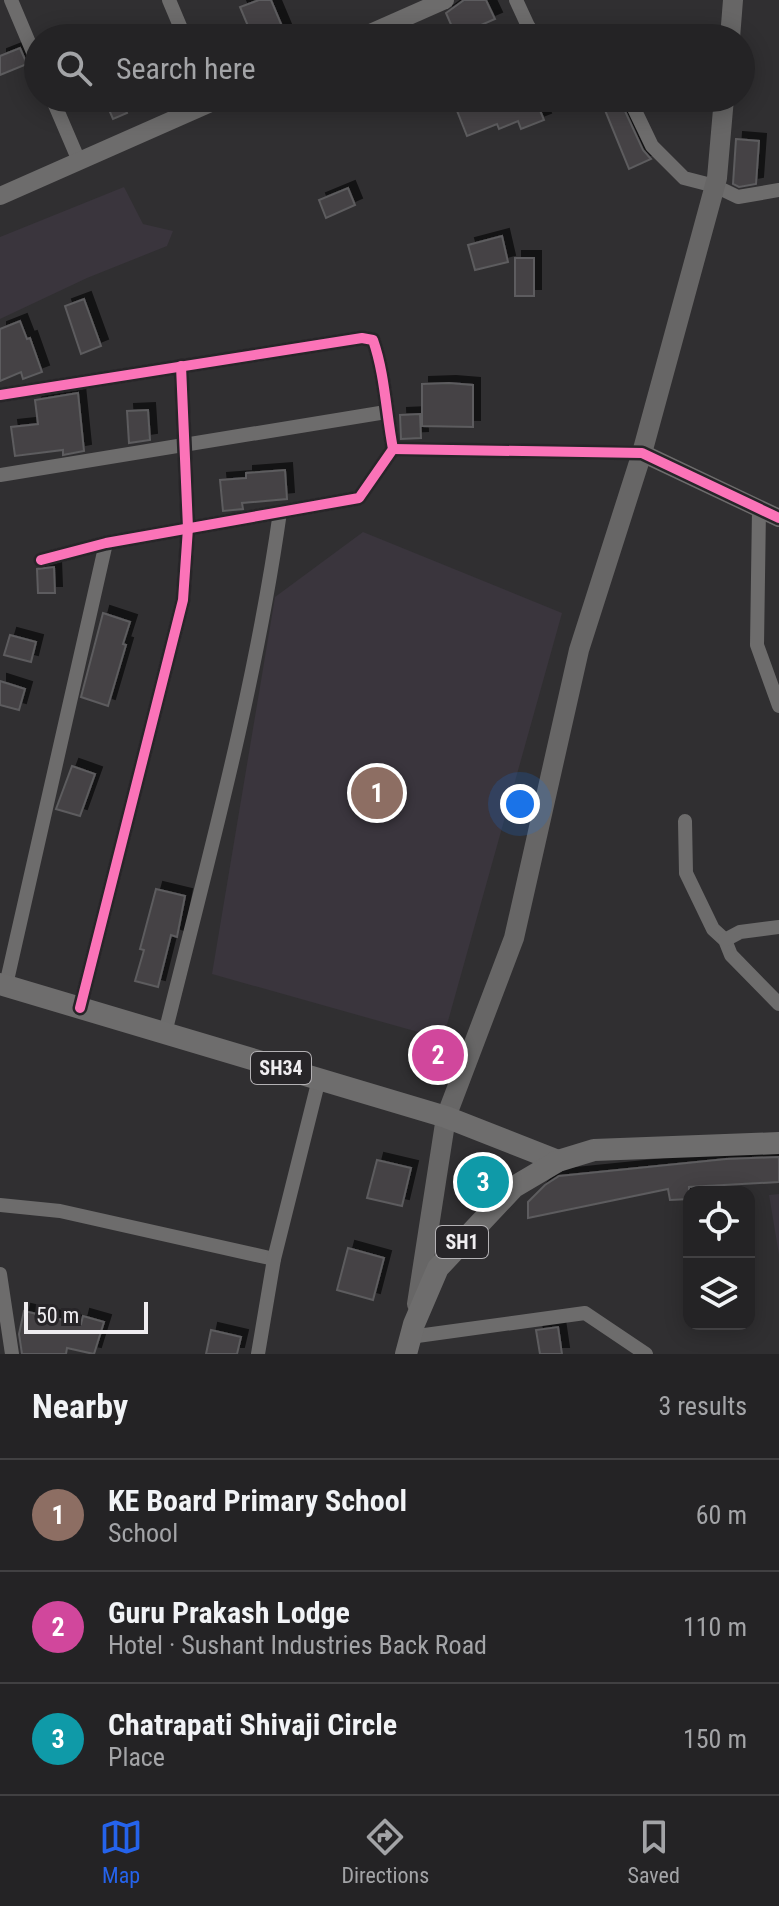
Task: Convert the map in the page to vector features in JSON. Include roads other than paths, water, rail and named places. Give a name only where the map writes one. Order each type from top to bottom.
[{"type":"main road","points":[[731,24],[733,0]]},
{"type":"main road","points":[[410,1338],[446,1117],[514,938],[579,650],[642,453],[715,186],[723,112]]},
{"type":"main road","name":"SH34","points":[[3,984],[446,1117],[558,1161]]},
{"type":"main road","name":"SH1","points":[[410,1338],[438,1268],[514,1187],[558,1161],[594,1150],[779,1143]]},
{"type":"street","points":[[11,0],[24,31]]},
{"type":"street","points":[[169,0],[179,24]]},
{"type":"street","points":[[391,24],[445,0]]},
{"type":"street","points":[[516,0],[527,24]]},
{"type":"street","points":[[58,112],[79,161]]},
{"type":"street","points":[[0,196],[187,112]]},
{"type":"street","points":[[636,112],[652,146],[684,178],[715,186],[738,197],[779,190]]},
{"type":"street","points":[[0,395],[362,338],[373,340],[379,356],[393,449],[359,498],[106,543],[41,560]]},
{"type":"street","points":[[80,1008],[183,600],[188,528],[181,366]]},
{"type":"street","points":[[0,475],[386,412]]},
{"type":"street","points":[[393,449],[642,453],[779,518]]},
{"type":"street","points":[[759,509],[757,645],[779,706]]},
{"type":"street","points":[[165,1033],[244,713],[267,605],[280,512]]},
{"type":"street","points":[[3,984],[106,543]]},
{"type":"street","points":[[685,821],[686,873],[713,929],[725,940],[731,955],[779,1004]]},
{"type":"street","points":[[725,940],[740,932],[779,927]]},
{"type":"street","points":[[258,1354],[274,1259],[319,1079]]},
{"type":"street","points":[[0,1205],[60,1211],[274,1259]]},
{"type":"street","points":[[0,1274],[12,1354]]},
{"type":"street","points":[[410,1338],[585,1313],[646,1354]]},
{"type":"place","name":"KE Board Primary School","points":[[377,793]]},
{"type":"place","name":"Guru Prakash Lodge","points":[[438,1055]]},
{"type":"place","name":"Chatrapati Shivaji Circle","points":[[483,1182]]}]
